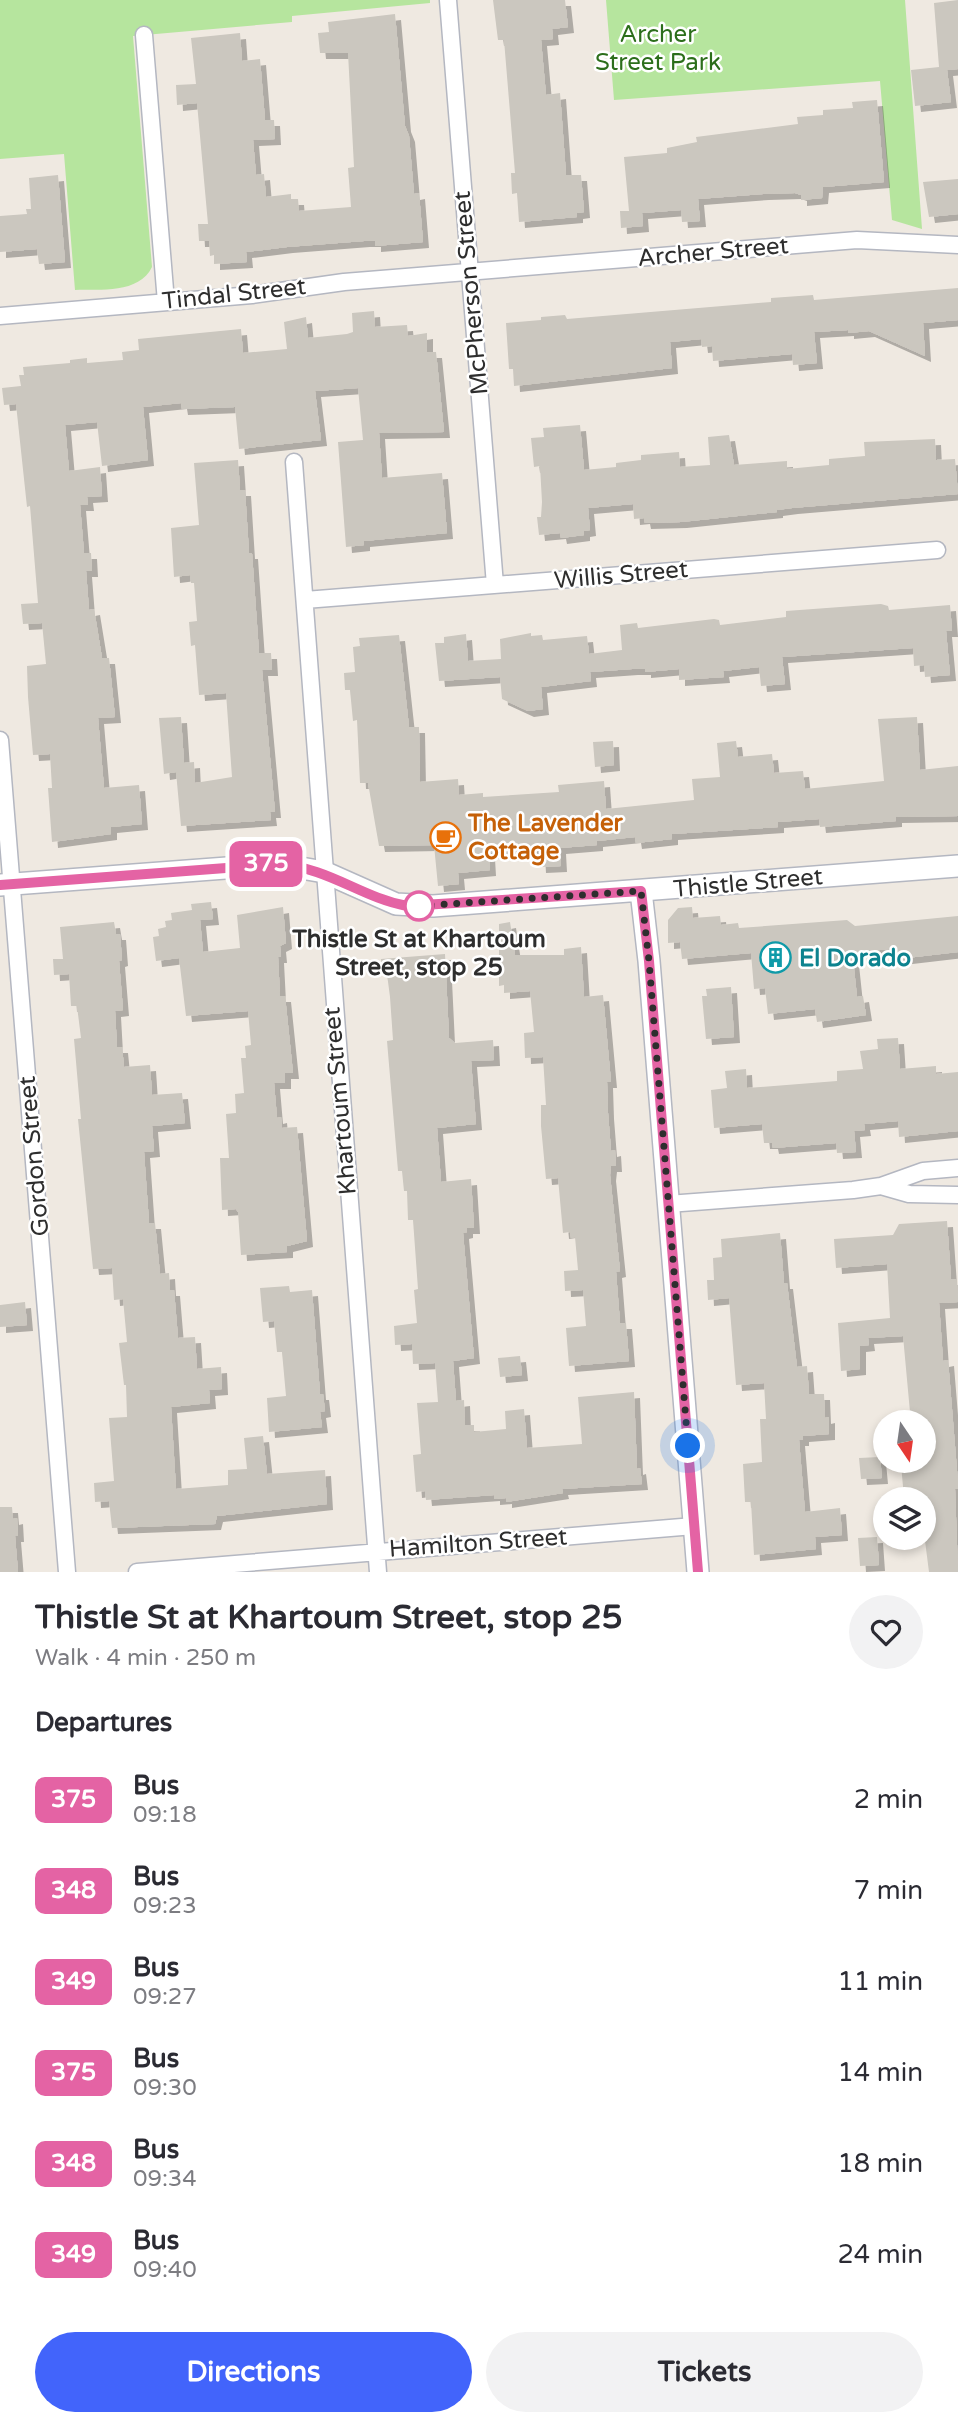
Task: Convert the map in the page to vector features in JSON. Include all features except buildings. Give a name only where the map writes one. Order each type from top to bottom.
[{"type":"street","name":"McPherson Street","points":[[448,0],[495,585]]},
{"type":"street","points":[[144,35],[166,302]]},
{"type":"street","name":"Archer Street","points":[[469,272],[858,240],[958,245]]},
{"type":"street","name":"Tindal Street","points":[[0,316],[469,272]]},
{"type":"street","name":"Khartoum Street","points":[[294,462],[378,1572]]},
{"type":"street","name":"Willis Street","points":[[305,600],[937,550]]},
{"type":"street","name":"Gordon Street","points":[[0,740],[6,885],[67,1572]]},
{"type":"street","name":"Thistle Street","points":[[6,885],[278,864],[324,872],[382,899],[407,906],[958,866]]},
{"type":"street","points":[[641,891],[649,961],[698,1572]]},
{"type":"street","points":[[668,1204],[881,1186],[923,1171],[958,1168]]},
{"type":"street","points":[[881,1186],[909,1195],[958,1195]]},
{"type":"street","name":"Hamilton Street","points":[[137,1572],[694,1526]]},
{"type":"green space","points":[[0,0],[430,0],[430,3],[292,16],[292,22],[133,36],[152,267],[146,276],[129,286],[75,290],[64,154],[0,159]]},
{"type":"green space","name":"Archer Street Park","points":[[606,0],[905,0],[922,229],[892,220],[880,81],[614,100]]},
{"type":"bus line","name":"375","points":[[0,885],[278,864],[310,867],[347,881],[382,899],[407,906],[641,891],[649,961],[698,1572]]},
{"type":"place","name":"The Lavender Cottage","points":[[445,837]]},
{"type":"place","name":"Thistle St at Khartoum Street, stop 25","points":[[419,906]]},
{"type":"place","name":"El Dorado","points":[[776,958]]},
{"type":"route","points":[[419,906],[641,891],[688,1446]]}]
